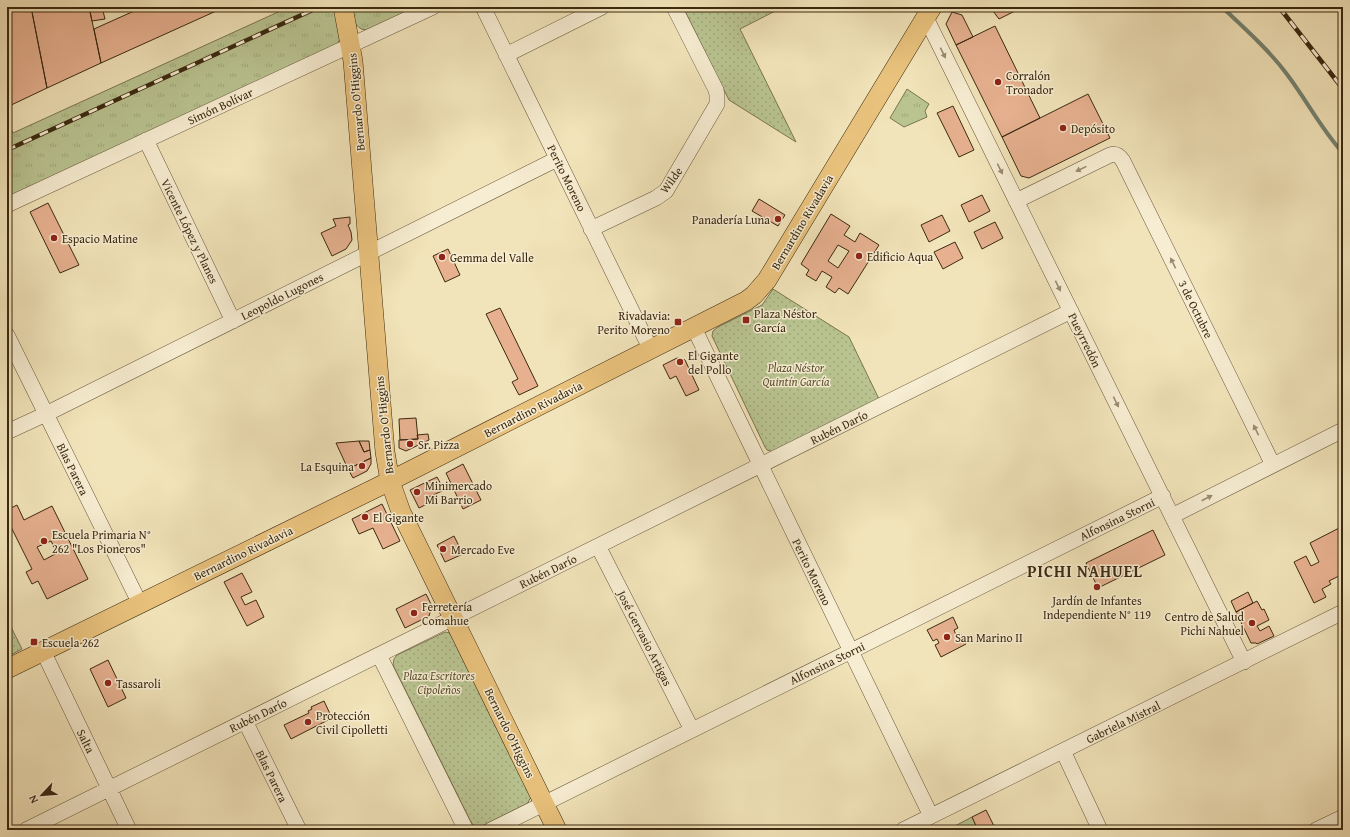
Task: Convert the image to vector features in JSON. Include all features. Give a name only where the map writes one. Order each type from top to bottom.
[{"type":"main road","name":"Bernardo O'Higgins","points":[[343,7],[351,45],[385,452],[390,480],[401,512],[557,830]]},
{"type":"main road","name":"Bernardino Rivadavia","points":[[7,669],[390,480],[746,301],[761,287],[929,12]]},
{"type":"street","name":"Simón Bolívar","points":[[7,205],[433,7]]},
{"type":"street","name":"Perito Moreno","points":[[483,7],[651,350]]},
{"type":"street","points":[[506,54],[602,7]]},
{"type":"street","name":"Wilde","points":[[591,229],[656,198],[666,191],[716,106],[718,98],[716,90],[674,7]]},
{"type":"street","name":"Pueyrredón","points":[[929,12],[1016,201],[1244,662]]},
{"type":"street","name":"Vicente López y Planes","points":[[146,140],[233,321]]},
{"type":"street","name":"3 de Octubre","points":[[1016,201],[1110,155],[1117,154],[1123,161],[1273,465]]},
{"type":"street","name":"Leopoldo Lugones","points":[[7,432],[46,414],[557,159]]},
{"type":"street","name":"Rubén Darío","points":[[26,830],[1071,312]]},
{"type":"street","name":"Perito Moreno","points":[[694,328],[930,816]]},
{"type":"street","name":"Blas Parera","points":[[7,335],[140,604]]},
{"type":"street","name":"Alfonsina Storni","points":[[1172,516],[1343,430]]},
{"type":"street","name":"Alfonsina Storni","points":[[491,830],[1162,496]]},
{"type":"street","name":"José Gervasio Artigas","points":[[598,546],[692,730]]},
{"type":"street","name":"Gabriela Mistral","points":[[903,830],[1343,612]]},
{"type":"street","name":"Salta","points":[[43,651],[129,830]]},
{"type":"street","points":[[379,655],[466,830]]},
{"type":"street","name":"Blas Parera","points":[[245,721],[299,830]]},
{"type":"street","points":[[1063,751],[1100,830]]},
{"type":"street","points":[[1323,828],[1343,817]]},
{"type":"green space","points":[[289,7],[334,7],[340,39],[337,44],[7,198],[7,121],[13,133]]},
{"type":"green space","points":[[350,7],[417,7],[366,30],[356,25]]},
{"type":"green space","points":[[683,7],[783,7],[740,29],[796,142],[729,100]]},
{"type":"green space","points":[[907,89],[929,104],[925,111],[927,117],[904,127],[890,118]]},
{"type":"green space","name":"Plaza Néstor Quintín García","points":[[773,289],[849,337],[879,399],[773,452],[767,450],[765,447],[712,336],[713,331],[718,327],[762,305]]},
{"type":"green space","points":[[7,619],[22,649],[7,657]]},
{"type":"green space","name":"Plaza Escritores Cipoleños","points":[[445,632],[451,633],[531,797],[527,804],[480,827],[473,825],[470,820],[393,665],[394,659],[397,655]]},
{"type":"green space","points":[[972,817],[978,830],[957,830],[955,826]]},
{"type":"building","points":[[7,7],[31,7],[47,88],[7,107]]},
{"type":"building","points":[[31,7],[89,7],[101,63],[47,88]]},
{"type":"building","points":[[89,7],[102,7],[105,19],[92,21]]},
{"type":"building","points":[[143,7],[225,7],[101,63],[94,29]]},
{"type":"building","points":[[990,7],[1015,7],[1017,10],[999,19]]},
{"type":"building","points":[[952,12],[962,15],[973,37],[956,45],[946,24]]},
{"type":"building","name":"Corralón Tronador","points":[[995,26],[1040,118],[1002,137],[956,45]]},
{"type":"building","name":"Depósito","points":[[1088,94],[1110,138],[1029,178],[1021,176],[1002,137]]},
{"type":"building","points":[[953,106],[974,150],[959,157],[937,113]]},
{"type":"building","points":[[982,195],[990,211],[969,222],[961,205]]},
{"type":"building","points":[[759,199],[785,215],[778,226],[752,211]]},
{"type":"building","name":"Espacio Matine","points":[[48,203],[79,265],[60,273],[30,212]]},
{"type":"building","name":"Edificio Aqua","points":[[831,214],[850,226],[844,235],[855,242],[860,233],[879,245],[848,294],[839,288],[835,293],[826,287],[832,277],[822,271],[816,281],[806,275],[809,270],[801,264]],"holes":[[[838,245],[849,251],[838,268],[828,261]]]},
{"type":"building","points":[[942,215],[950,231],[929,242],[921,225]]},
{"type":"building","points":[[350,217],[350,224],[348,225],[352,240],[346,249],[332,256],[321,233],[336,226],[333,219]]},
{"type":"building","points":[[995,222],[1003,238],[982,249],[974,232]]},
{"type":"building","points":[[955,242],[963,258],[943,269],[934,252]]},
{"type":"building","points":[[448,249],[460,275],[445,282],[433,256]]},
{"type":"building","points":[[500,308],[538,386],[519,395],[512,382],[518,379],[486,314]]},
{"type":"building","points":[[677,358],[685,360],[699,390],[686,396],[676,376],[670,379],[663,365]]},
{"type":"building","points":[[416,418],[418,439],[400,440],[399,419]]},
{"type":"building","name":"Sr. Pizza","points":[[428,434],[429,440],[406,451],[399,448],[399,440],[418,439],[417,435]]},
{"type":"building","points":[[359,441],[364,452],[370,450],[371,458],[348,469],[336,443]]},
{"type":"building","points":[[359,441],[369,441],[370,450],[364,452]]},
{"type":"building","name":"La Esquina","points":[[371,458],[371,464],[367,471],[353,478],[348,469]]},
{"type":"building","points":[[463,464],[481,500],[463,509],[446,473]]},
{"type":"building","points":[[437,477],[444,490],[427,498],[429,503],[419,508],[410,490]]},
{"type":"building","points":[[382,504],[400,541],[383,549],[373,528],[359,534],[352,519]]},
{"type":"building","points":[[17,505],[24,520],[52,506],[88,579],[47,599],[38,581],[32,584],[26,572],[32,569],[7,519],[7,510]],"holes":[[[51,541],[57,553],[44,560],[37,547]]]},
{"type":"building","points":[[1343,526],[1343,574],[1329,581],[1331,584],[1322,589],[1326,597],[1314,603],[1294,562],[1306,556],[1311,566],[1319,562],[1310,543]]},
{"type":"building","points":[[1153,530],[1165,555],[1098,588],[1086,563]]},
{"type":"building","points":[[454,536],[463,554],[445,562],[437,545]]},
{"type":"building","points":[[242,573],[252,592],[241,597],[245,605],[256,600],[264,617],[247,626],[224,582]]},
{"type":"building","points":[[1248,592],[1253,603],[1236,612],[1231,601]]},
{"type":"building","name":"Ferretería Comahue","points":[[426,594],[432,606],[429,616],[405,628],[396,609]]},
{"type":"building","name":"Centro de Salud Pichi Nahuel","points":[[1257,601],[1262,610],[1264,609],[1269,620],[1257,626],[1260,631],[1269,626],[1274,636],[1257,644],[1251,643],[1236,612]]},
{"type":"building","name":"San Marino II","points":[[953,617],[958,628],[954,630],[956,635],[960,633],[966,644],[941,657],[935,645],[939,643],[937,639],[933,641],[927,630]]},
{"type":"building","name":"Tassaroli","points":[[108,660],[126,698],[108,707],[90,669]]},
{"type":"building","name":"Protección Civil Cipolletti","points":[[324,701],[332,718],[291,739],[284,725],[309,713],[308,711],[312,709],[311,707]]},
{"type":"building","points":[[986,810],[996,830],[978,830],[972,817]]},
{"type":"waterway","points":[[1222,7],[1256,39],[1279,64],[1335,144],[1343,153]]},
{"type":"railway","points":[[7,150],[319,7]]},
{"type":"railway","points":[[1279,7],[1343,89]]},
{"type":"place","name":"Corralón Tronador","points":[[998,82]]},
{"type":"place","name":"Depósito","points":[[1063,128]]},
{"type":"place","name":"Panadería Luna","points":[[778,219]]},
{"type":"place","name":"Espacio Matine","points":[[54,238]]},
{"type":"place","name":"Edificio Aqua","points":[[859,256]]},
{"type":"place","name":"Gemma del Valle","points":[[442,257]]},
{"type":"place","name":"Plaza Néstor García","points":[[746,320]]},
{"type":"place","name":"Rivadavia: Perito Moreno","points":[[678,322]]},
{"type":"place","name":"El Gigante del Pollo","points":[[680,362]]},
{"type":"place","name":"Sr. Pizza","points":[[410,444]]},
{"type":"place","name":"La Esquina","points":[[362,466]]},
{"type":"place","name":"Minimercado Mi Barrio","points":[[417,492]]},
{"type":"place","name":"El Gigante","points":[[365,517]]},
{"type":"place","name":"Escuela Primaria N° 262 \"Los Pioneros\"","points":[[44,541]]},
{"type":"place","name":"Mercado Eve","points":[[443,549]]},
{"type":"place","name":"Jardín de Infantes Independiente N° 119","points":[[1097,587]]},
{"type":"place","name":"Ferretería Comahue","points":[[414,613]]},
{"type":"place","name":"Centro de Salud Pichi Nahuel","points":[[1252,623]]},
{"type":"place","name":"San Marino II","points":[[947,637]]},
{"type":"place","name":"Escuela 262","points":[[34,642]]},
{"type":"place","name":"Tassaroli","points":[[108,683]]},
{"type":"place","name":"Protección Civil Cipolletti","points":[[308,722]]},
{"type":"district","name":"PICHI NAHUEL","points":[[1085,571]]}]
